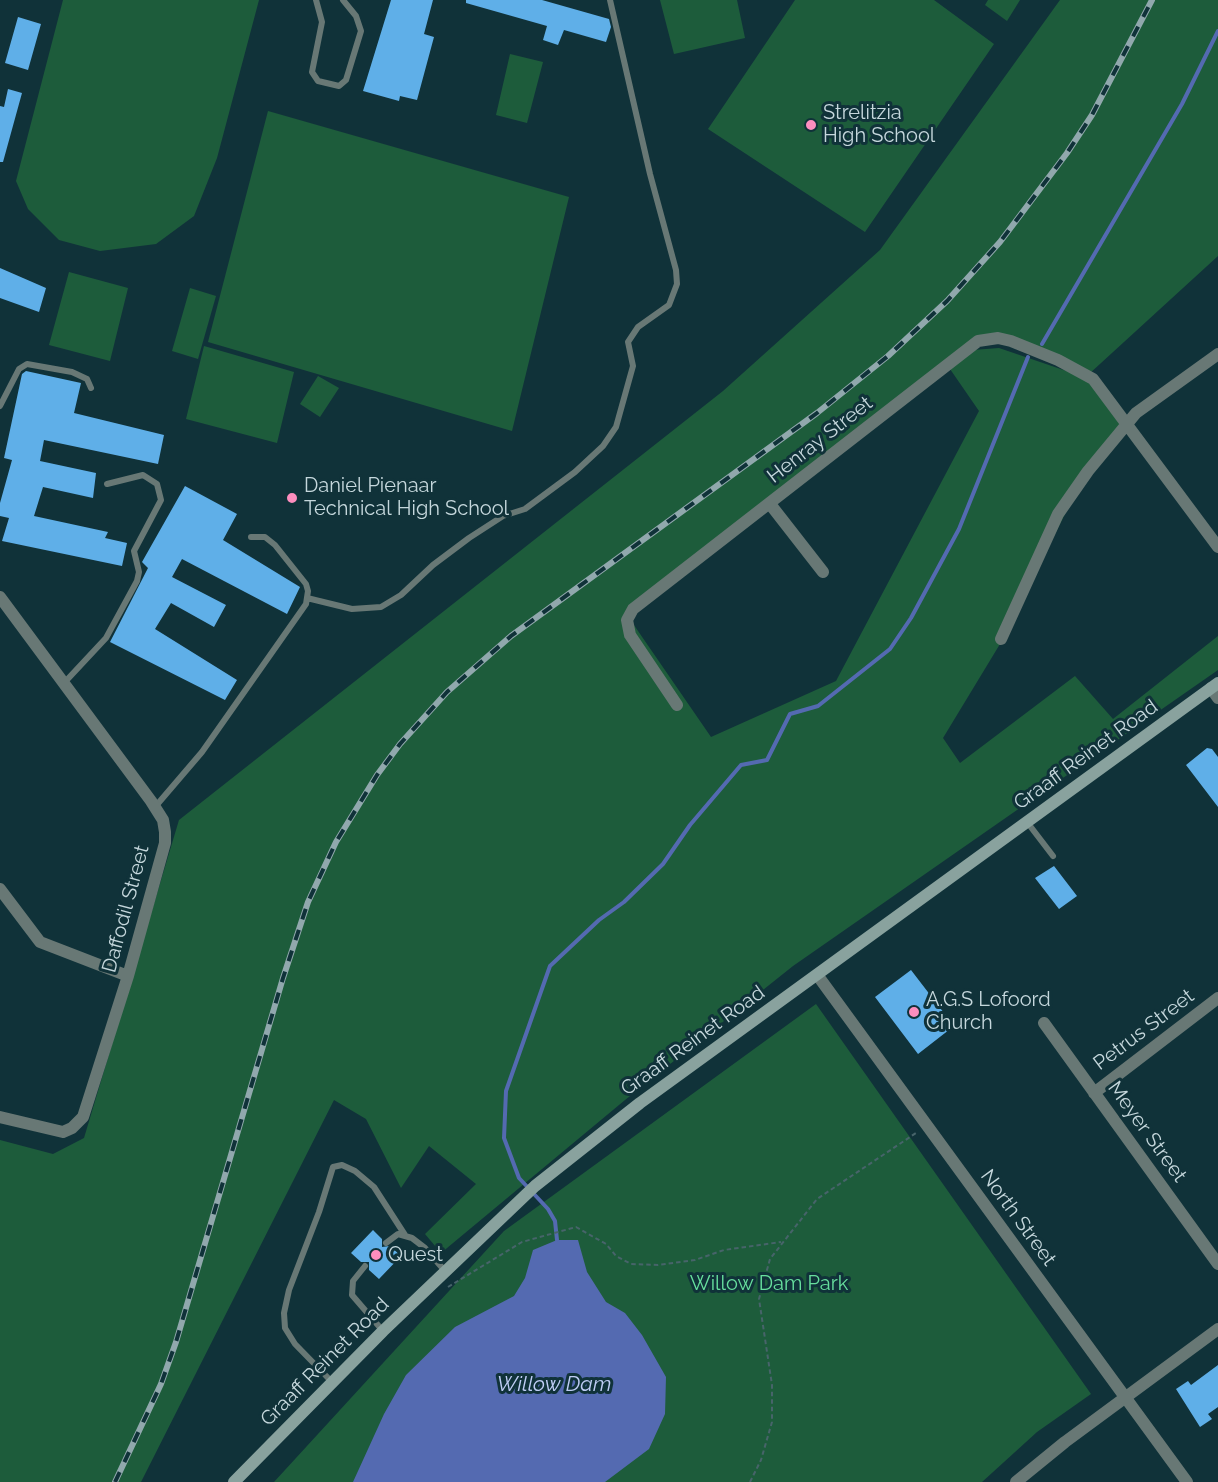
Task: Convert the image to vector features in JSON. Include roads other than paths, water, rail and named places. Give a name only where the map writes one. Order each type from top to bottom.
[{"type":"main road","name":"Graaff Reinet Road","points":[[234,1482],[383,1331],[541,1182],[640,1103],[1028,822],[1216,690]]},
{"type":"street","name":"Henray Street","points":[[677,705],[630,635],[627,620],[631,611],[972,346],[987,339],[1011,341],[1084,373],[1098,385],[1218,547]]},
{"type":"street","points":[[1001,639],[1058,514],[1126,422],[1218,354]]},
{"type":"street","points":[[770,504],[823,572]]},
{"type":"street","name":"Daffodil Street","points":[[0,597],[163,820],[165,843],[87,1111],[79,1123],[63,1132],[0,1117]]},
{"type":"street","points":[[0,889],[40,942],[128,976]]},
{"type":"street","name":"North Street","points":[[818,976],[1187,1482]]},
{"type":"street","name":"Petrus Street","points":[[1094,1093],[1218,999]]},
{"type":"street","name":"Meyer Street","points":[[1044,1023],[1218,1264]]},
{"type":"street","points":[[1016,1482],[1218,1329]]},
{"type":"lane","points":[[316,0],[321,22],[312,72],[318,81],[339,86],[346,80],[361,31],[356,16],[343,0]]},
{"type":"lane","points":[[307,598],[352,609],[381,607],[401,595],[433,565],[469,538],[503,516],[525,509],[575,472],[603,446],[616,427],[633,366],[628,342],[638,327],[669,305],[677,284],[610,0]]},
{"type":"lane","points":[[0,406],[19,369],[27,364],[72,372],[87,379],[91,387]]},
{"type":"lane","points":[[64,683],[106,638],[137,581],[139,572],[134,551],[161,500],[157,484],[143,475],[107,484]]},
{"type":"lane","points":[[154,807],[202,752],[283,639],[307,598],[306,584],[274,545],[265,537],[250,537]]},
{"type":"lane","points":[[1028,822],[1053,856]]},
{"type":"lane","points":[[333,1383],[295,1344],[285,1328],[284,1313],[289,1290],[319,1212],[333,1167],[342,1165],[349,1168],[374,1186],[405,1235]]},
{"type":"lane","points":[[386,1243],[398,1234],[405,1235],[419,1243],[445,1271]]},
{"type":"lane","points":[[365,1266],[353,1281],[352,1295],[383,1331]]},
{"type":"water","name":"Willow Dam","points":[[557,1240],[578,1240],[587,1272],[606,1302],[625,1313],[642,1335],[666,1377],[665,1414],[649,1449],[605,1482],[353,1482],[384,1414],[406,1375],[455,1327],[514,1296],[525,1278],[533,1250]]},
{"type":"waterway","points":[[1042,344],[1182,104],[1218,31]]},
{"type":"waterway","points":[[557,1240],[555,1221],[548,1209],[519,1178],[504,1138],[506,1091],[550,966],[599,920],[624,902],[663,864],[690,825],[741,765],[767,760],[790,714],[818,706],[890,649],[911,618],[959,529],[1028,357]]},
{"type":"railway","points":[[115,1482],[161,1384],[176,1342],[283,978],[308,902],[336,842],[377,775],[400,744],[447,692],[511,636],[817,413],[888,356],[947,301],[1000,242],[1067,153],[1092,115],[1152,0]]},
{"type":"place","name":"Strelitzia High School","points":[[811,125]]},
{"type":"place","name":"Daniel Pienaar Technical High School","points":[[292,498]]},
{"type":"place","name":"A.G.S Lofoord Church","points":[[914,1012]]},
{"type":"place","name":"Quest","points":[[376,1255]]},
{"type":"park label","name":"Willow Dam Park","points":[[769,1284]]}]
